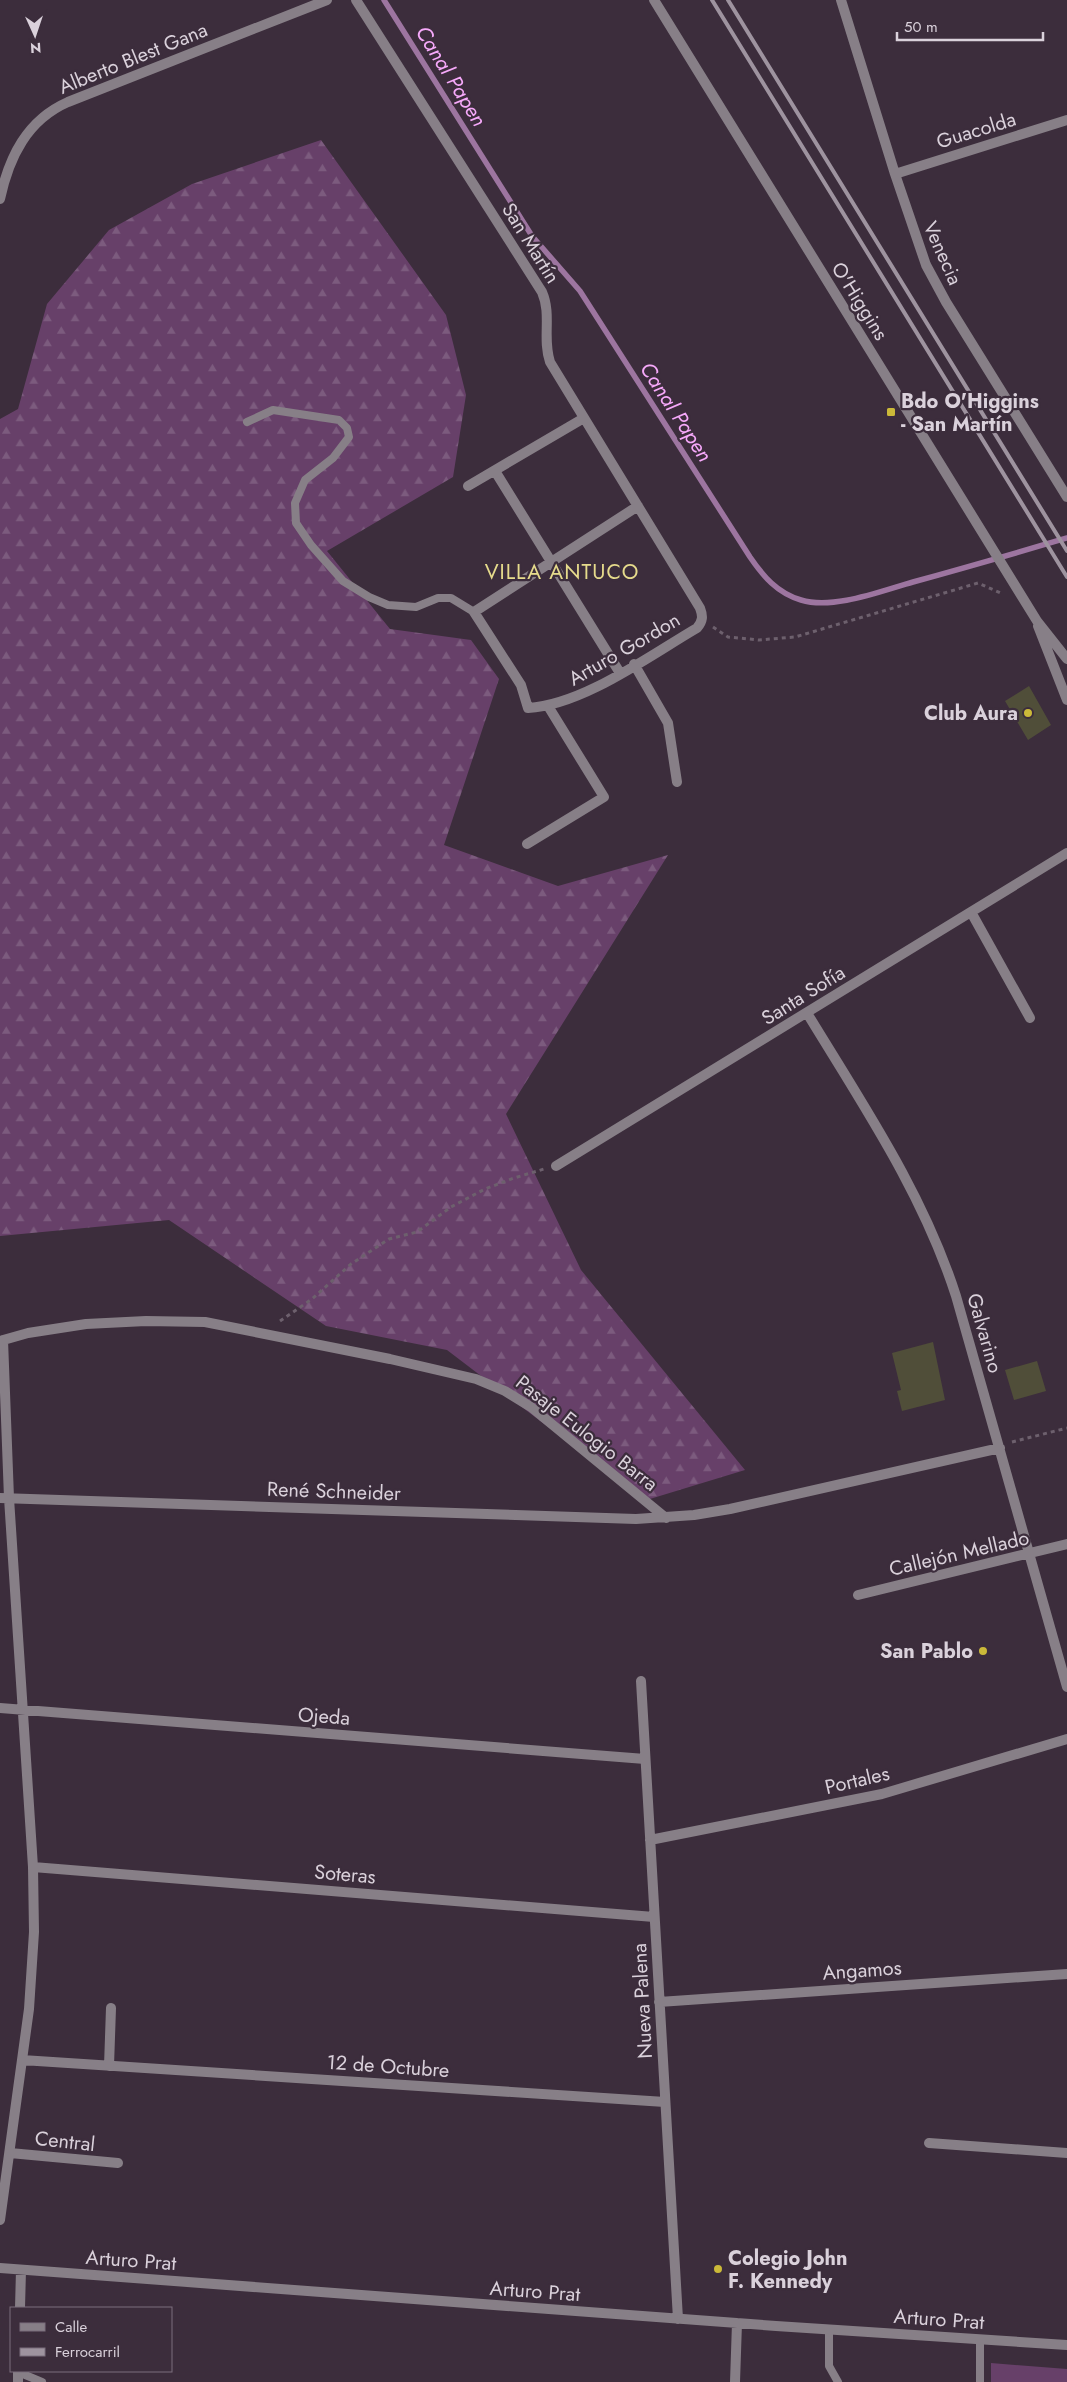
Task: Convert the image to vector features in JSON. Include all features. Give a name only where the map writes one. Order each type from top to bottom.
[{"type":"street","name":"Alberto Blest Gana","points":[[0,199],[7,172],[23,139],[31,128],[49,112],[68,102],[327,0]]},
{"type":"street","name":"San Martín","points":[[356,0],[542,292],[548,310],[547,352],[553,366],[700,608],[702,619]]},
{"type":"street","name":"O'Higgins","points":[[654,0],[1018,592],[1036,620],[1067,659]]},
{"type":"street","name":"Venecia","points":[[841,0],[915,238],[934,281],[1067,497]]},
{"type":"street","name":"Guacolda","points":[[895,174],[1067,120]]},
{"type":"street","points":[[468,486],[584,418]]},
{"type":"street","points":[[495,471],[620,673]]},
{"type":"street","points":[[474,612],[638,506]]},
{"type":"street","name":"Arturo Gordon","points":[[474,612],[522,685],[528,708],[548,706],[585,693],[697,628],[702,619]]},
{"type":"street","name":"O'Higgins","points":[[1036,620],[1067,700]]},
{"type":"street","points":[[634,664],[668,723],[672,735],[676,782]]},
{"type":"street","points":[[527,844],[604,797],[548,706]]},
{"type":"street","name":"Santa Sofía","points":[[556,1166],[1067,853]]},
{"type":"street","points":[[971,912],[1030,1018]]},
{"type":"street","name":"Galvarino","points":[[808,1013],[892,1152],[925,1214],[951,1280],[1067,1687]]},
{"type":"street","name":"Pasaje Eulogio Barra","points":[[1,1341],[53,1328],[119,1322],[205,1322],[398,1361],[491,1384],[531,1407],[666,1518],[730,1509],[1000,1448]]},
{"type":"street","name":"Central","points":[[0,2220],[22,2060],[33,1962],[33,1867],[23,1710],[5,1498],[1,1341]]},
{"type":"street","name":"René Schneider","points":[[5,1498],[626,1519],[666,1518]]},
{"type":"street","name":"Callejón Mellado","points":[[858,1595],[1067,1544]]},
{"type":"street","name":"Nueva Palena","points":[[641,1681],[678,2319]]},
{"type":"street","name":"Ojeda","points":[[0,1708],[645,1759]]},
{"type":"street","name":"Portales","points":[[650,1840],[882,1794],[1067,1739]]},
{"type":"street","name":"Soteras","points":[[33,1867],[654,1917]]},
{"type":"street","name":"Angamos","points":[[659,2002],[1067,1974]]},
{"type":"street","points":[[109,2066],[111,2008]]},
{"type":"street","name":"12 de Octubre","points":[[22,2060],[665,2102]]},
{"type":"street","points":[[929,2143],[1067,2153]]},
{"type":"street","name":"Central","points":[[10,2153],[118,2164]]},
{"type":"street","name":"Arturo Prat","points":[[0,2268],[829,2330],[1067,2345]]},
{"type":"street","points":[[20,2307],[21,2270]]},
{"type":"street","points":[[736,2382],[737,2323]]},
{"type":"lane","points":[[247,422],[272,410],[339,420],[347,428],[349,437],[333,458],[304,480],[295,503],[296,523],[311,545],[343,581],[361,593],[388,605],[416,607],[438,598],[451,598],[474,612]]},
{"type":"lane","points":[[829,2330],[829,2366],[838,2382]]},
{"type":"lane","points":[[980,2340],[980,2382]]},
{"type":"lane","points":[[18,2375],[42,2382]]},
{"type":"path","points":[[702,619],[728,637],[759,640],[795,637],[978,582],[1006,595],[1018,592]]},
{"type":"path","points":[[262,1332],[312,1299],[351,1264],[389,1239],[418,1232],[451,1207],[485,1189],[514,1178],[556,1166]]},
{"type":"path","points":[[1000,1448],[1014,1441],[1067,1428]]},
{"type":"green space","points":[[321,140],[446,315],[466,395],[453,477],[327,551],[390,629],[471,640],[499,679],[444,845],[558,886],[668,855],[506,1114],[581,1270],[745,1470],[640,1502],[581,1452],[447,1350],[326,1326],[169,1220],[0,1236],[0,419],[18,409],[47,304],[109,230],[192,184]]},
{"type":"green space","points":[[991,2363],[1067,2369],[1067,2382],[991,2382]]},
{"type":"building","name":"Club Aura","points":[[1029,686],[1051,725],[1028,740],[1005,701]]},
{"type":"building","points":[[933,1342],[945,1400],[902,1411],[897,1391],[901,1390],[892,1353]]},
{"type":"building","points":[[1037,1361],[1046,1391],[1014,1400],[1005,1370]]},
{"type":"waterway","name":"Canal Papen","points":[[384,0],[532,236],[580,291],[750,557],[771,583],[792,597],[801,600],[827,603],[842,601],[1067,538]]},
{"type":"railway","points":[[712,0],[1067,577]]},
{"type":"railway","points":[[728,0],[1067,551]]},
{"type":"place","name":"Bdo O'Higgins - San Martín","points":[[891,412]]},
{"type":"place","name":"Club Aura","points":[[1028,713]]},
{"type":"place","name":"San Pablo","points":[[983,1651]]},
{"type":"place","name":"Colegio John F. Kennedy","points":[[718,2269]]},
{"type":"district","name":"VILLA ANTUCO","points":[[562,572]]}]
